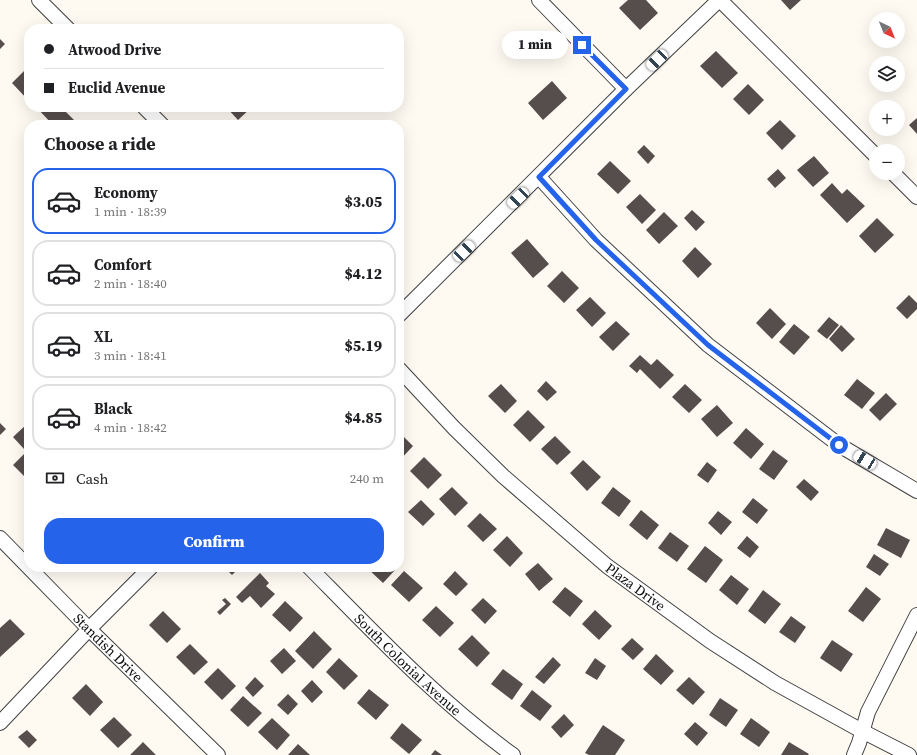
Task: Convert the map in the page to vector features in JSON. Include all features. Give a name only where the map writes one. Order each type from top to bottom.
[{"type":"street","points":[[40,0],[63,24]]},
{"type":"street","points":[[539,0],[626,89]]},
{"type":"street","points":[[404,310],[626,89],[719,0],[869,149]]},
{"type":"street","points":[[149,112],[157,120]]},
{"type":"street","points":[[539,177],[596,240],[708,345],[839,445],[917,492]]},
{"type":"street","points":[[900,180],[917,197]]},
{"type":"street","name":"Plaza Drive","points":[[404,374],[454,428],[504,476],[607,566],[710,641],[775,683],[862,731],[910,755]]},
{"type":"street","name":"Standish Drive","points":[[0,538],[24,563]]},
{"type":"street","name":"Standish Drive","points":[[33,572],[89,629],[218,755]]},
{"type":"street","points":[[0,722],[146,572]]},
{"type":"street","name":"South Colonial Avenue","points":[[314,572],[442,698],[474,725],[514,755]]},
{"type":"street","points":[[854,755],[868,712],[917,615]]},
{"type":"building","points":[[628,0],[646,0],[658,13],[640,30],[619,8]]},
{"type":"building","points":[[781,0],[801,0],[790,10]]},
{"type":"building","points":[[0,39],[5,44],[0,49]]},
{"type":"building","points":[[716,51],[738,73],[722,88],[700,66]]},
{"type":"building","points":[[24,71],[24,96],[12,83]]},
{"type":"building","points":[[552,81],[567,98],[543,120],[528,103]]},
{"type":"building","points":[[748,84],[764,100],[749,115],[733,99]]},
{"type":"building","points":[[41,112],[66,112],[74,120],[48,120]]},
{"type":"building","points":[[231,112],[247,112],[238,120]]},
{"type":"building","points":[[917,118],[917,134],[909,125]]},
{"type":"building","points":[[780,120],[796,136],[782,150],[766,133]]},
{"type":"building","points":[[644,145],[655,156],[648,164],[637,152]]},
{"type":"building","points":[[814,156],[829,173],[813,187],[797,170]]},
{"type":"building","points":[[610,161],[631,181],[618,194],[597,174]]},
{"type":"building","points":[[778,169],[786,178],[775,188],[767,179]]},
{"type":"building","points":[[832,183],[842,194],[847,189],[865,206],[847,223],[820,195]]},
{"type":"building","points":[[640,194],[656,210],[642,224],[626,207]]},
{"type":"building","points":[[692,210],[705,222],[696,231],[684,218]]},
{"type":"building","points":[[664,212],[678,226],[659,244],[646,230]]},
{"type":"building","points":[[877,218],[894,235],[875,253],[859,236]]},
{"type":"building","points":[[527,239],[549,264],[533,278],[511,253]]},
{"type":"building","points":[[695,247],[712,264],[698,278],[682,261]]},
{"type":"building","points":[[562,271],[579,288],[564,303],[547,286]]},
{"type":"building","points":[[909,295],[917,303],[917,309],[907,319],[896,308]]},
{"type":"building","points":[[590,297],[606,313],[592,327],[576,310]]},
{"type":"building","points":[[770,308],[786,324],[772,339],[756,323]]},
{"type":"building","points":[[829,317],[839,325],[827,339],[817,331]]},
{"type":"building","points":[[616,321],[630,334],[613,351],[599,337]]},
{"type":"building","points":[[794,324],[810,337],[794,355],[779,342]]},
{"type":"building","points":[[841,325],[855,339],[842,352],[829,339]]},
{"type":"building","points":[[640,355],[651,365],[657,359],[674,375],[660,389],[640,369],[637,373],[629,366]]},
{"type":"building","points":[[857,379],[875,393],[862,409],[844,395]]},
{"type":"building","points":[[546,381],[557,392],[547,401],[537,391]]},
{"type":"building","points":[[501,384],[517,401],[505,413],[488,396]]},
{"type":"building","points":[[685,384],[702,400],[689,413],[672,397]]},
{"type":"building","points":[[886,393],[897,404],[880,421],[869,410]]},
{"type":"building","points":[[717,405],[733,423],[717,437],[701,419]]},
{"type":"building","points":[[528,410],[545,427],[530,442],[513,425]]},
{"type":"building","points":[[0,423],[6,429],[0,435]]},
{"type":"building","points":[[24,427],[24,449],[13,437]]},
{"type":"building","points":[[746,428],[764,444],[751,459],[733,443]]},
{"type":"building","points":[[555,436],[571,452],[557,465],[541,449]]},
{"type":"building","points":[[404,437],[413,446],[404,456]]},
{"type":"building","points":[[773,450],[788,461],[774,480],[759,469]]},
{"type":"building","points":[[24,454],[24,476],[13,465]]},
{"type":"building","points":[[424,457],[442,475],[428,489],[410,471]]},
{"type":"building","points":[[583,460],[601,477],[587,491],[570,473]]},
{"type":"building","points":[[707,462],[717,470],[708,483],[697,475]]},
{"type":"building","points":[[804,479],[819,492],[811,501],[796,487]]},
{"type":"building","points":[[452,487],[468,503],[455,516],[439,499]]},
{"type":"building","points":[[613,487],[631,501],[619,517],[601,503]]},
{"type":"building","points":[[753,498],[768,510],[757,524],[742,512]]},
{"type":"building","points":[[421,500],[435,514],[423,526],[408,512]]},
{"type":"building","points":[[641,510],[659,525],[647,540],[629,525]]},
{"type":"building","points":[[718,511],[732,522],[721,535],[708,523]]},
{"type":"building","points":[[480,513],[497,529],[483,542],[467,526]]},
{"type":"building","points":[[886,528],[910,540],[901,558],[877,545]]},
{"type":"building","points":[[670,532],[689,546],[677,562],[658,548]]},
{"type":"building","points":[[507,536],[523,553],[510,567],[493,550]]},
{"type":"building","points":[[747,536],[759,547],[750,558],[737,548]]},
{"type":"building","points":[[705,546],[723,560],[706,583],[687,569]]},
{"type":"building","points":[[874,554],[889,564],[880,576],[866,567]]},
{"type":"building","points":[[538,563],[553,579],[539,591],[525,574]]},
{"type":"building","points":[[404,571],[423,588],[409,602],[391,585]]},
{"type":"building","points":[[455,571],[468,584],[456,596],[443,584]]},
{"type":"building","points":[[371,572],[393,572],[383,583]]},
{"type":"building","points":[[260,573],[269,583],[266,586],[275,594],[261,608],[250,596],[242,603],[236,597]]},
{"type":"building","points":[[731,575],[749,589],[737,605],[719,590]]},
{"type":"building","points":[[565,587],[583,601],[570,617],[552,602]]},
{"type":"building","points":[[866,587],[881,599],[863,622],[848,611]]},
{"type":"building","points":[[763,590],[781,604],[765,624],[748,611]]},
{"type":"building","points":[[225,598],[231,604],[220,615],[217,612],[226,604],[222,600]]},
{"type":"building","points":[[483,598],[497,611],[485,624],[471,610]]},
{"type":"building","points":[[285,601],[303,618],[290,632],[272,615]]},
{"type":"building","points":[[436,606],[454,623],[440,637],[422,620]]},
{"type":"building","points":[[595,610],[612,626],[599,640],[582,624]]},
{"type":"building","points":[[163,611],[181,629],[167,643],[149,625]]},
{"type":"building","points":[[791,616],[806,627],[795,643],[779,632]]},
{"type":"building","points":[[10,619],[25,634],[0,657],[0,628]]},
{"type":"building","points":[[314,631],[332,649],[313,669],[295,651]]},
{"type":"building","points":[[472,635],[490,653],[477,667],[458,649]]},
{"type":"building","points":[[632,638],[644,649],[633,660],[621,649]]},
{"type":"building","points":[[832,640],[853,654],[841,672],[820,658]]},
{"type":"building","points":[[190,644],[208,662],[194,675],[176,657]]},
{"type":"building","points":[[284,648],[296,661],[282,674],[270,661]]},
{"type":"building","points":[[656,654],[674,671],[661,685],[643,669]]},
{"type":"building","points":[[553,657],[561,665],[544,684],[535,677]]},
{"type":"building","points":[[339,658],[358,676],[344,690],[326,672]]},
{"type":"building","points":[[595,658],[606,666],[597,680],[585,673]]},
{"type":"building","points":[[218,668],[236,686],[222,700],[204,682]]},
{"type":"building","points":[[503,669],[523,684],[512,700],[491,684]]},
{"type":"building","points":[[255,677],[264,686],[253,697],[245,688]]},
{"type":"building","points":[[689,677],[705,692],[693,705],[676,690]]},
{"type":"building","points":[[312,680],[323,692],[312,703],[301,691]]},
{"type":"building","points":[[86,684],[103,702],[90,716],[72,698]]},
{"type":"building","points":[[369,689],[389,705],[376,720],[357,703]]},
{"type":"building","points":[[532,690],[552,706],[540,721],[520,706]]},
{"type":"building","points":[[288,694],[298,704],[288,715],[277,705]]},
{"type":"building","points":[[243,696],[262,713],[248,727],[230,710]]},
{"type":"building","points":[[720,698],[738,710],[726,727],[709,715]]},
{"type":"building","points":[[564,714],[574,725],[561,738],[551,727]]},
{"type":"building","points":[[114,717],[132,735],[118,748],[100,730]]},
{"type":"building","points":[[272,718],[290,735],[277,750],[258,732]]},
{"type":"building","points":[[751,718],[770,732],[759,747],[740,734]]},
{"type":"building","points":[[695,722],[708,733],[697,746],[684,734]]},
{"type":"building","points":[[402,723],[422,740],[409,754],[390,738]]},
{"type":"building","points":[[603,725],[625,740],[615,755],[589,755],[585,753]]},
{"type":"building","points":[[27,730],[37,740],[29,748],[18,737]]},
{"type":"building","points":[[143,742],[156,755],[130,755]]},
{"type":"building","points":[[789,742],[809,754],[781,755]]},
{"type":"building","points":[[298,744],[310,755],[288,755]]},
{"type":"building","points":[[435,750],[442,755],[431,755]]},
{"type":"route","points":[[582,45],[626,89],[539,177],[596,240],[708,345],[839,445]]}]
